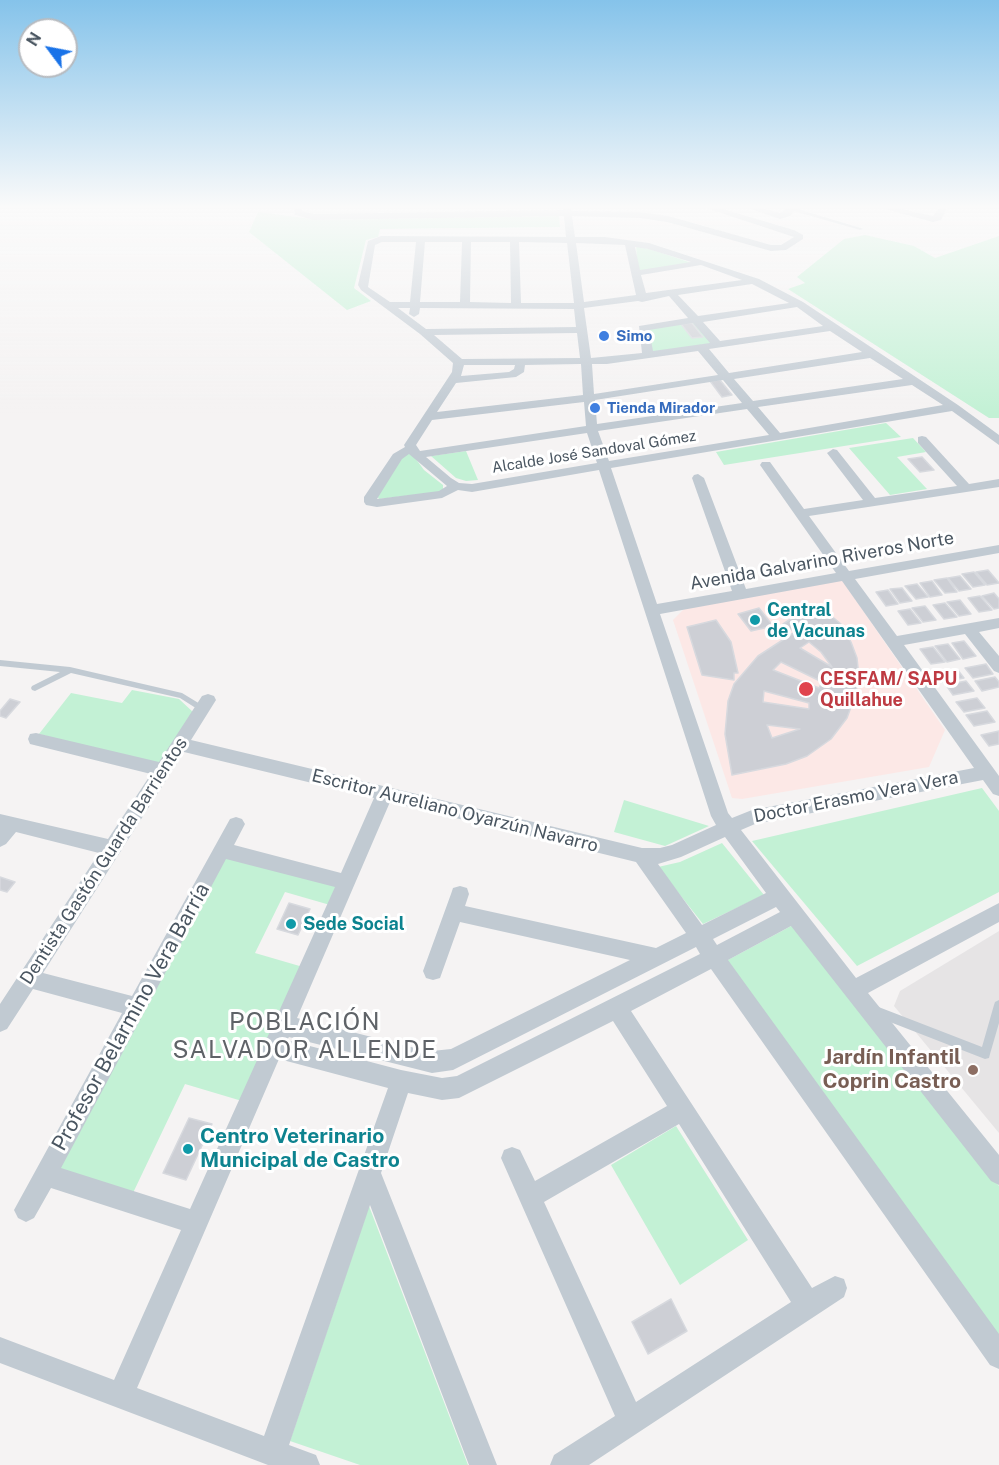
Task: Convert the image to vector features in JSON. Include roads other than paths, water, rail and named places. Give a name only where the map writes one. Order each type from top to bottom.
[{"type":"street","points":[[365,276],[363,285],[459,362],[586,363],[832,328]]},
{"type":"street","points":[[413,324],[418,276]]},
{"type":"street","points":[[465,305],[466,276]]},
{"type":"street","points":[[515,276],[516,305]]},
{"type":"street","points":[[576,276],[592,430],[720,816],[779,896],[999,1173]]},
{"type":"street","points":[[637,276],[642,298]]},
{"type":"street","points":[[742,276],[756,281],[799,304],[954,407],[999,441]]},
{"type":"street","points":[[386,305],[580,306],[756,281]]},
{"type":"street","points":[[672,294],[718,345]]},
{"type":"street","points":[[648,355],[643,328],[799,304]]},
{"type":"street","points":[[424,332],[582,330]]},
{"type":"street","points":[[701,347],[777,437]]},
{"type":"street","points":[[428,417],[589,398],[872,354]]},
{"type":"street","points":[[456,486],[414,452],[411,441],[458,372],[459,362]]},
{"type":"street","points":[[452,380],[512,375],[520,370],[520,362]]},
{"type":"street","points":[[414,452],[592,430],[913,381]]},
{"type":"street","name":"Alcalde José Sandoval Gómez","points":[[414,452],[397,457],[370,496],[371,502],[442,494],[456,486],[472,488],[954,407]]},
{"type":"street","points":[[921,440],[966,488]]},
{"type":"street","points":[[833,453],[871,502]]},
{"type":"street","points":[[766,465],[999,789]]},
{"type":"street","points":[[698,478],[741,595]]},
{"type":"street","points":[[801,513],[999,483]]},
{"type":"street","name":"Avenida Galvarino Riveros Norte","points":[[652,610],[999,549]]},
{"type":"street","points":[[894,642],[999,623]]},
{"type":"street","points":[[969,629],[997,662]]},
{"type":"street","name":"Dentista Gastón Guarda Barrientos","points":[[0,1022],[205,704]]},
{"type":"street","points":[[36,739],[163,770]]},
{"type":"street","name":"Escritor Aureliano Oyarzún Navarro","points":[[179,744],[642,856],[660,856],[675,852],[727,827]]},
{"type":"street","name":"Doctor Erasmo Vera Vera","points":[[727,827],[752,817],[987,772]]},
{"type":"street","points":[[120,1396],[385,794]]},
{"type":"street","points":[[0,839],[6,823],[112,848]]},
{"type":"street","name":"Profesor Belarmino Vera Barría","points":[[26,1210],[236,824]]},
{"type":"street","points":[[222,850],[346,882]]},
{"type":"street","points":[[642,856],[999,1356]]},
{"type":"street","points":[[283,1025],[415,1059],[432,1062],[453,1059],[779,896]]},
{"type":"street","points":[[433,971],[457,903],[657,957]]},
{"type":"street","points":[[855,989],[999,912]]},
{"type":"street","points":[[273,1047],[401,1081],[442,1089],[459,1087],[618,1008],[794,915]]},
{"type":"street","points":[[28,978],[136,1007]]},
{"type":"street","points":[[618,1008],[808,1305]]},
{"type":"street","points":[[272,1453],[401,1081]]},
{"type":"street","points":[[530,1197],[683,1109]]},
{"type":"street","points":[[512,1158],[631,1422]]},
{"type":"street","points":[[369,1173],[483,1465]]},
{"type":"street","points":[[45,1174],[196,1223]]},
{"type":"street","points":[[564,1465],[835,1288]]},
{"type":"street","points":[[0,1350],[306,1465]]},
{"type":"lane","points":[[0,663],[70,670],[182,696],[205,704]]},
{"type":"lane","points":[[35,688],[70,670]]},
{"type":"lane","points":[[871,1009],[985,1054],[999,1005]]},
{"type":"place","name":"Simo","points":[[604,336]]},
{"type":"place","name":"Tienda Mirador","points":[[595,408]]},
{"type":"place","name":"Central de Vacunas","points":[[755,620]]},
{"type":"place","name":"CESFAM/ SAPU Quillahue","points":[[806,689]]},
{"type":"place","name":"Sede Social","points":[[291,924]]},
{"type":"place","name":"Jardín Infantil Coprin Castro","points":[[973,1070]]},
{"type":"place","name":"Centro Veterinario Municipal de Castro","points":[[188,1149]]},
{"type":"district","name":"POBLACIÓN SALVADOR ALLENDE","points":[[305,1037]]}]
